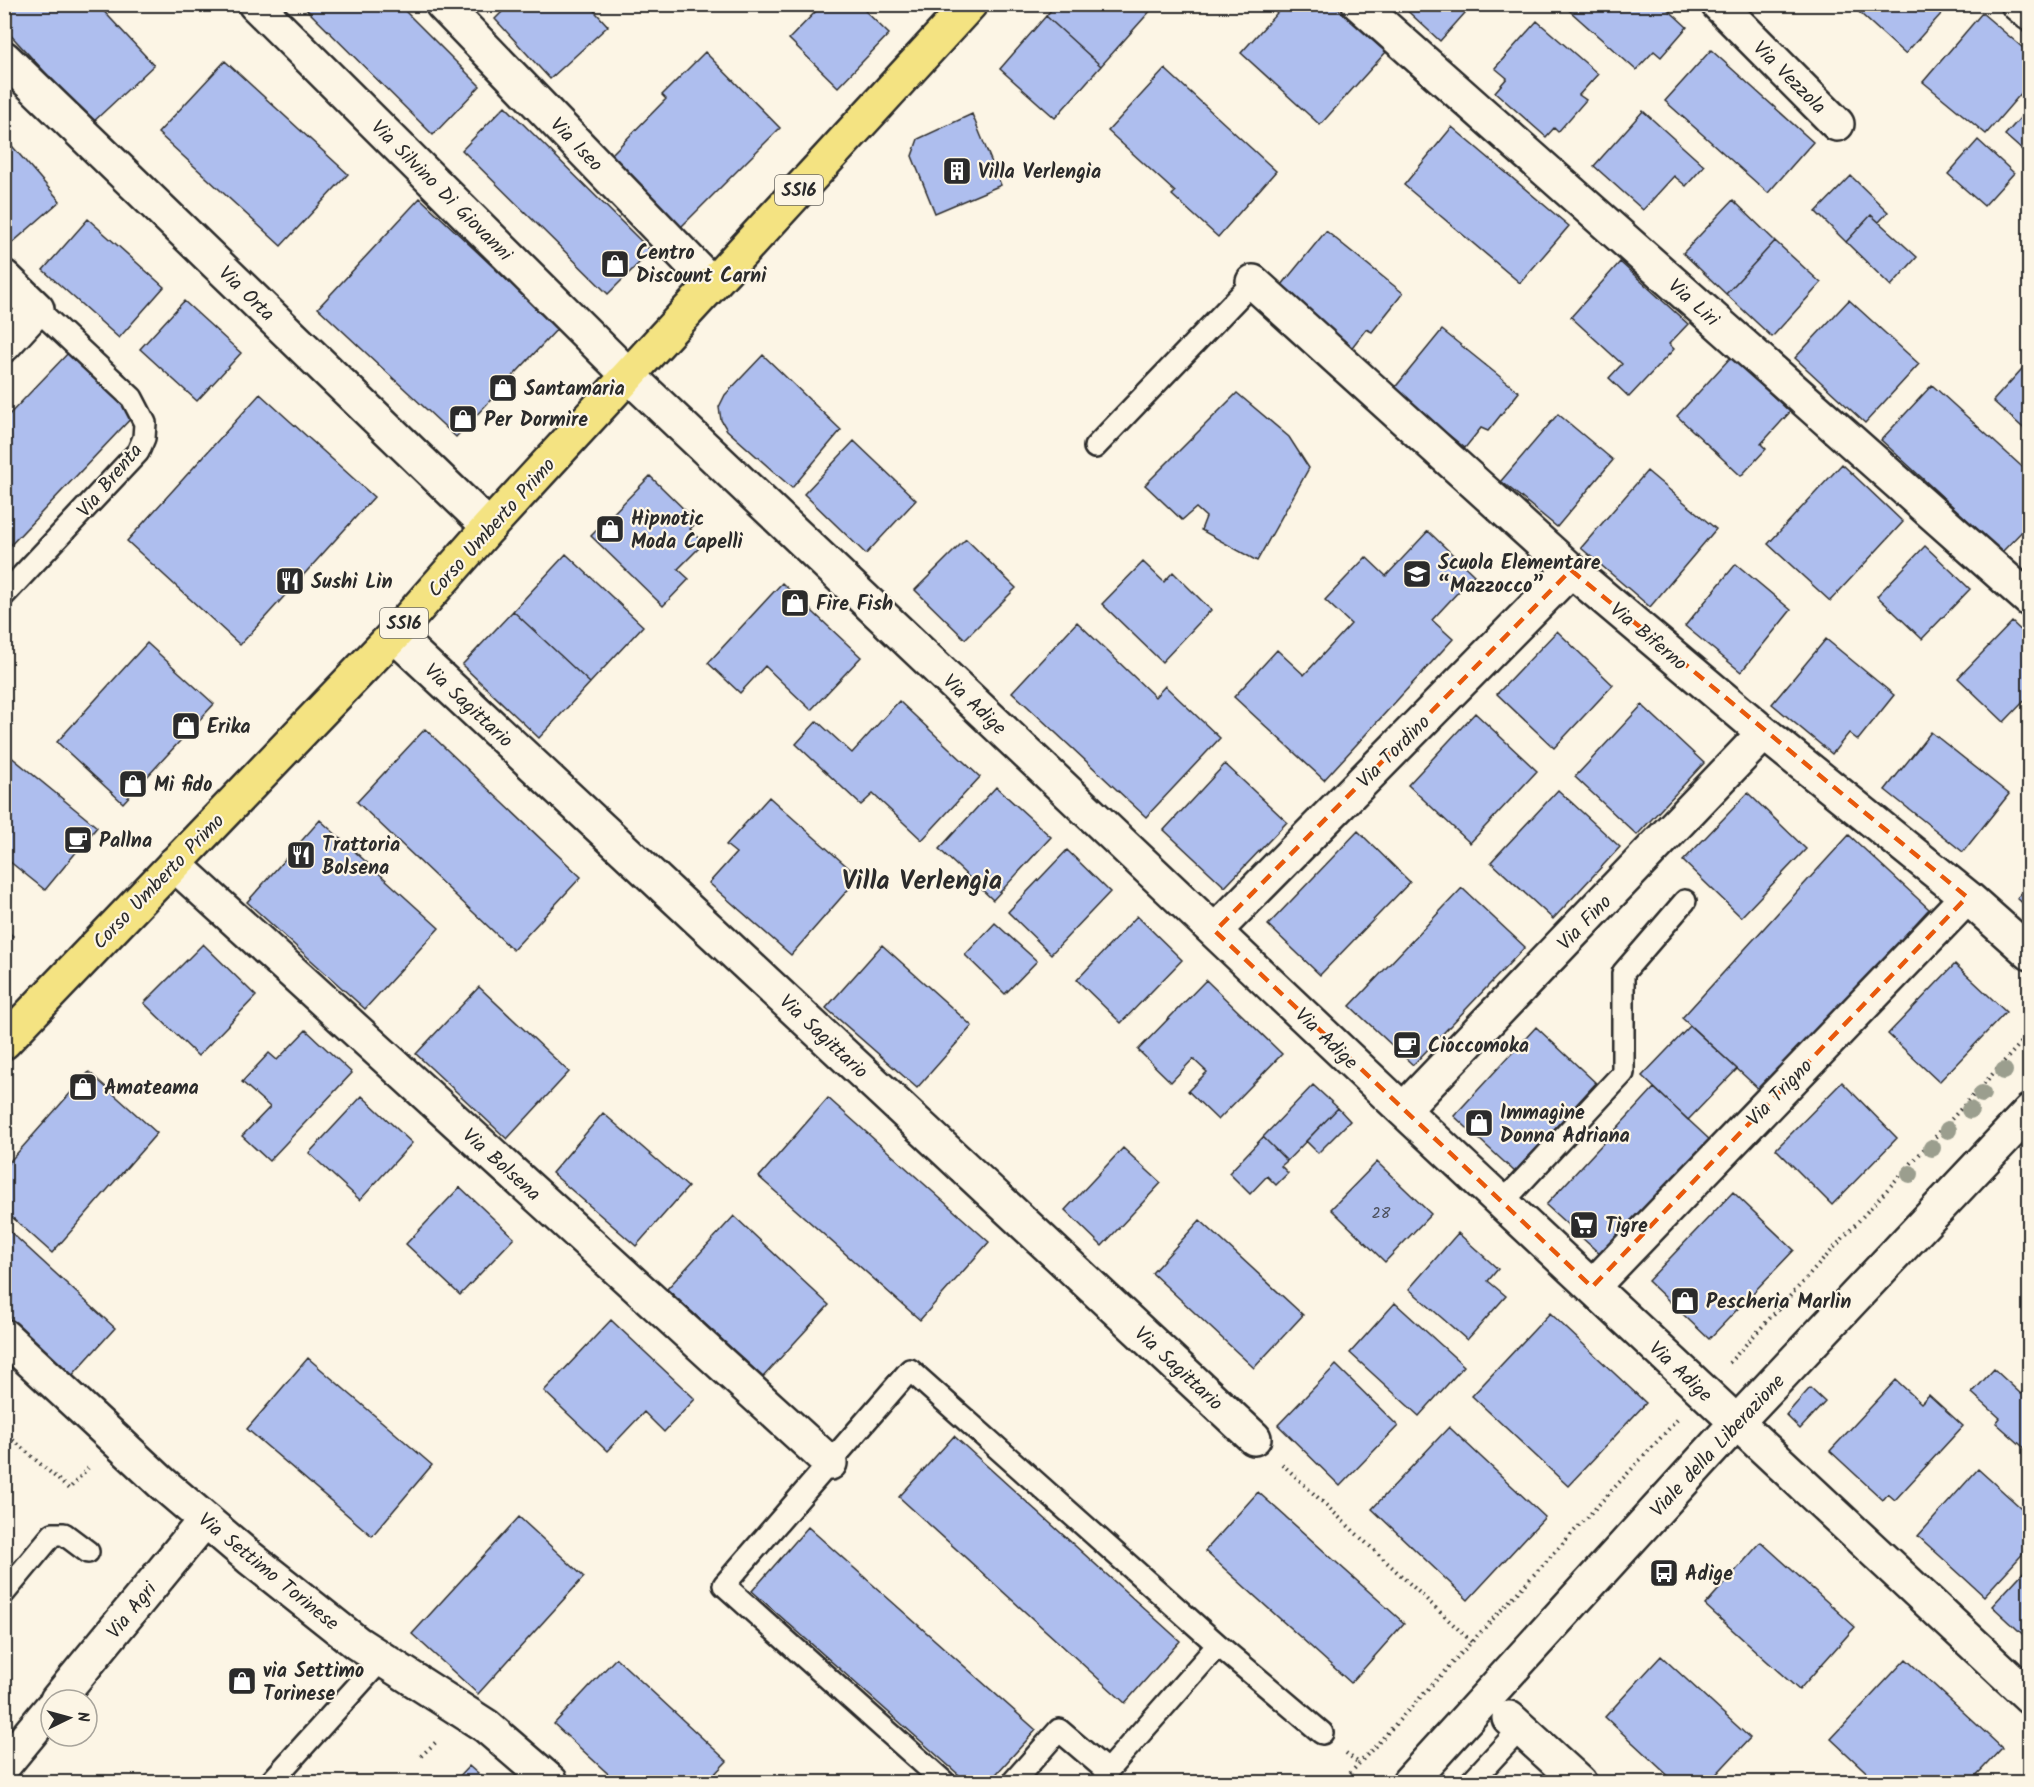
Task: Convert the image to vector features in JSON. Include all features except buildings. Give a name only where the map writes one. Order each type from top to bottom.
[{"type":"main road","name":"Corso Umberto Primo","points":[[4,1042],[394,635],[489,527],[970,4]]},
{"type":"street","name":"Via Silvino Di Giovanni","points":[[255,4],[628,375]]},
{"type":"street","name":"Via Iseo","points":[[442,4],[712,284]]},
{"type":"street","name":"Via Liri","points":[[1359,4],[2030,600]]},
{"type":"street","name":"Via Vezzola","points":[[1718,4],[1837,124]]},
{"type":"street","points":[[2018,4],[2030,14]]},
{"type":"street","name":"Via Orta","points":[[4,58],[489,527]]},
{"type":"street","name":"Via Brenta","points":[[4,277],[37,309]]},
{"type":"street","name":"Via Biferno","points":[[1253,282],[1571,570],[1764,733],[1967,897],[2030,953]]},
{"type":"street","points":[[4,345],[37,309]]},
{"type":"street","name":"Via Adige","points":[[628,375],[1403,1110],[2030,1697]]},
{"type":"street","name":"Via Tordino","points":[[1215,931],[1571,570]]},
{"type":"street","name":"Via Sagittario","points":[[394,635],[1254,1438]]},
{"type":"street","name":"Via Fino","points":[[1403,1110],[1764,733]]},
{"type":"street","name":"Via Bolsena","points":[[174,864],[830,1463]]},
{"type":"street","name":"Via Trigno","points":[[1592,1287],[1967,897]]},
{"type":"street","name":"Viale della Liberazione","points":[[1409,1782],[1736,1423],[2030,1111]]},
{"type":"street","name":"Via Settimo Torinese","points":[[4,1336],[205,1520],[333,1626],[381,1660],[486,1726],[551,1782]]},
{"type":"street","name":"Via Agri","points":[[67,1688],[205,1520]]},
{"type":"street","points":[[4,1765],[39,1723]]},
{"type":"street","points":[[1514,1724],[1579,1782]]},
{"type":"lane","points":[[1095,447],[1253,282]]},
{"type":"lane","name":"Via Brenta","points":[[4,595],[138,452],[144,438],[145,423],[132,398],[37,309]]},
{"type":"lane","points":[[1502,1203],[1623,1073],[1623,973],[1685,901]]},
{"type":"lane","points":[[944,1782],[724,1585],[910,1370],[1218,1645],[1322,1733]]},
{"type":"lane","points":[[4,1593],[53,1534],[64,1534],[88,1552]]},
{"type":"lane","points":[[1013,1782],[1059,1731],[1107,1771],[1218,1645]]},
{"type":"lane","points":[[271,1782],[381,1660]]},
{"type":"lane","points":[[1471,1782],[1514,1724]]},
{"type":"path","points":[[4,1432],[69,1489],[88,1468]]},
{"type":"path","points":[[1254,1438],[1472,1642]]},
{"type":"highlighted area","points":[[1571,570],[1967,897],[1592,1287],[1215,931]]},
{"type":"place","name":"Villa Verlengia","points":[[957,171]]},
{"type":"place","name":"Centro Discount Carni","points":[[615,264]]},
{"type":"place","name":"Santamaria","points":[[503,388]]},
{"type":"place","name":"Per Dormire","points":[[463,419]]},
{"type":"place","name":"Hipnotic Moda Capelli","points":[[610,529]]},
{"type":"place","name":"Scuola Elementare “Mazzocco”","points":[[1417,574]]},
{"type":"place","name":"Sushi Lin","points":[[290,581]]},
{"type":"place","name":"Fire Fish","points":[[795,603]]},
{"type":"place","name":"Erika","points":[[186,726]]},
{"type":"place","name":"Mi fido","points":[[133,784]]},
{"type":"place","name":"Pallna","points":[[78,840]]},
{"type":"place","name":"Trattoria Bolsena","points":[[301,855]]},
{"type":"place","name":"Cioccomoka","points":[[1407,1045]]},
{"type":"place","name":"Amateama","points":[[83,1087]]},
{"type":"place","name":"Immagine Donna Adriana","points":[[1479,1123]]},
{"type":"place","name":"Tigre","points":[[1584,1225]]},
{"type":"place","name":"Pescheria Marlin","points":[[1685,1301]]},
{"type":"place","name":"Adige","points":[[1664,1573]]},
{"type":"place","name":"via Settimo Torinese","points":[[242,1681]]},
{"type":"district","name":"Villa Verlengia","points":[[922,880]]}]
